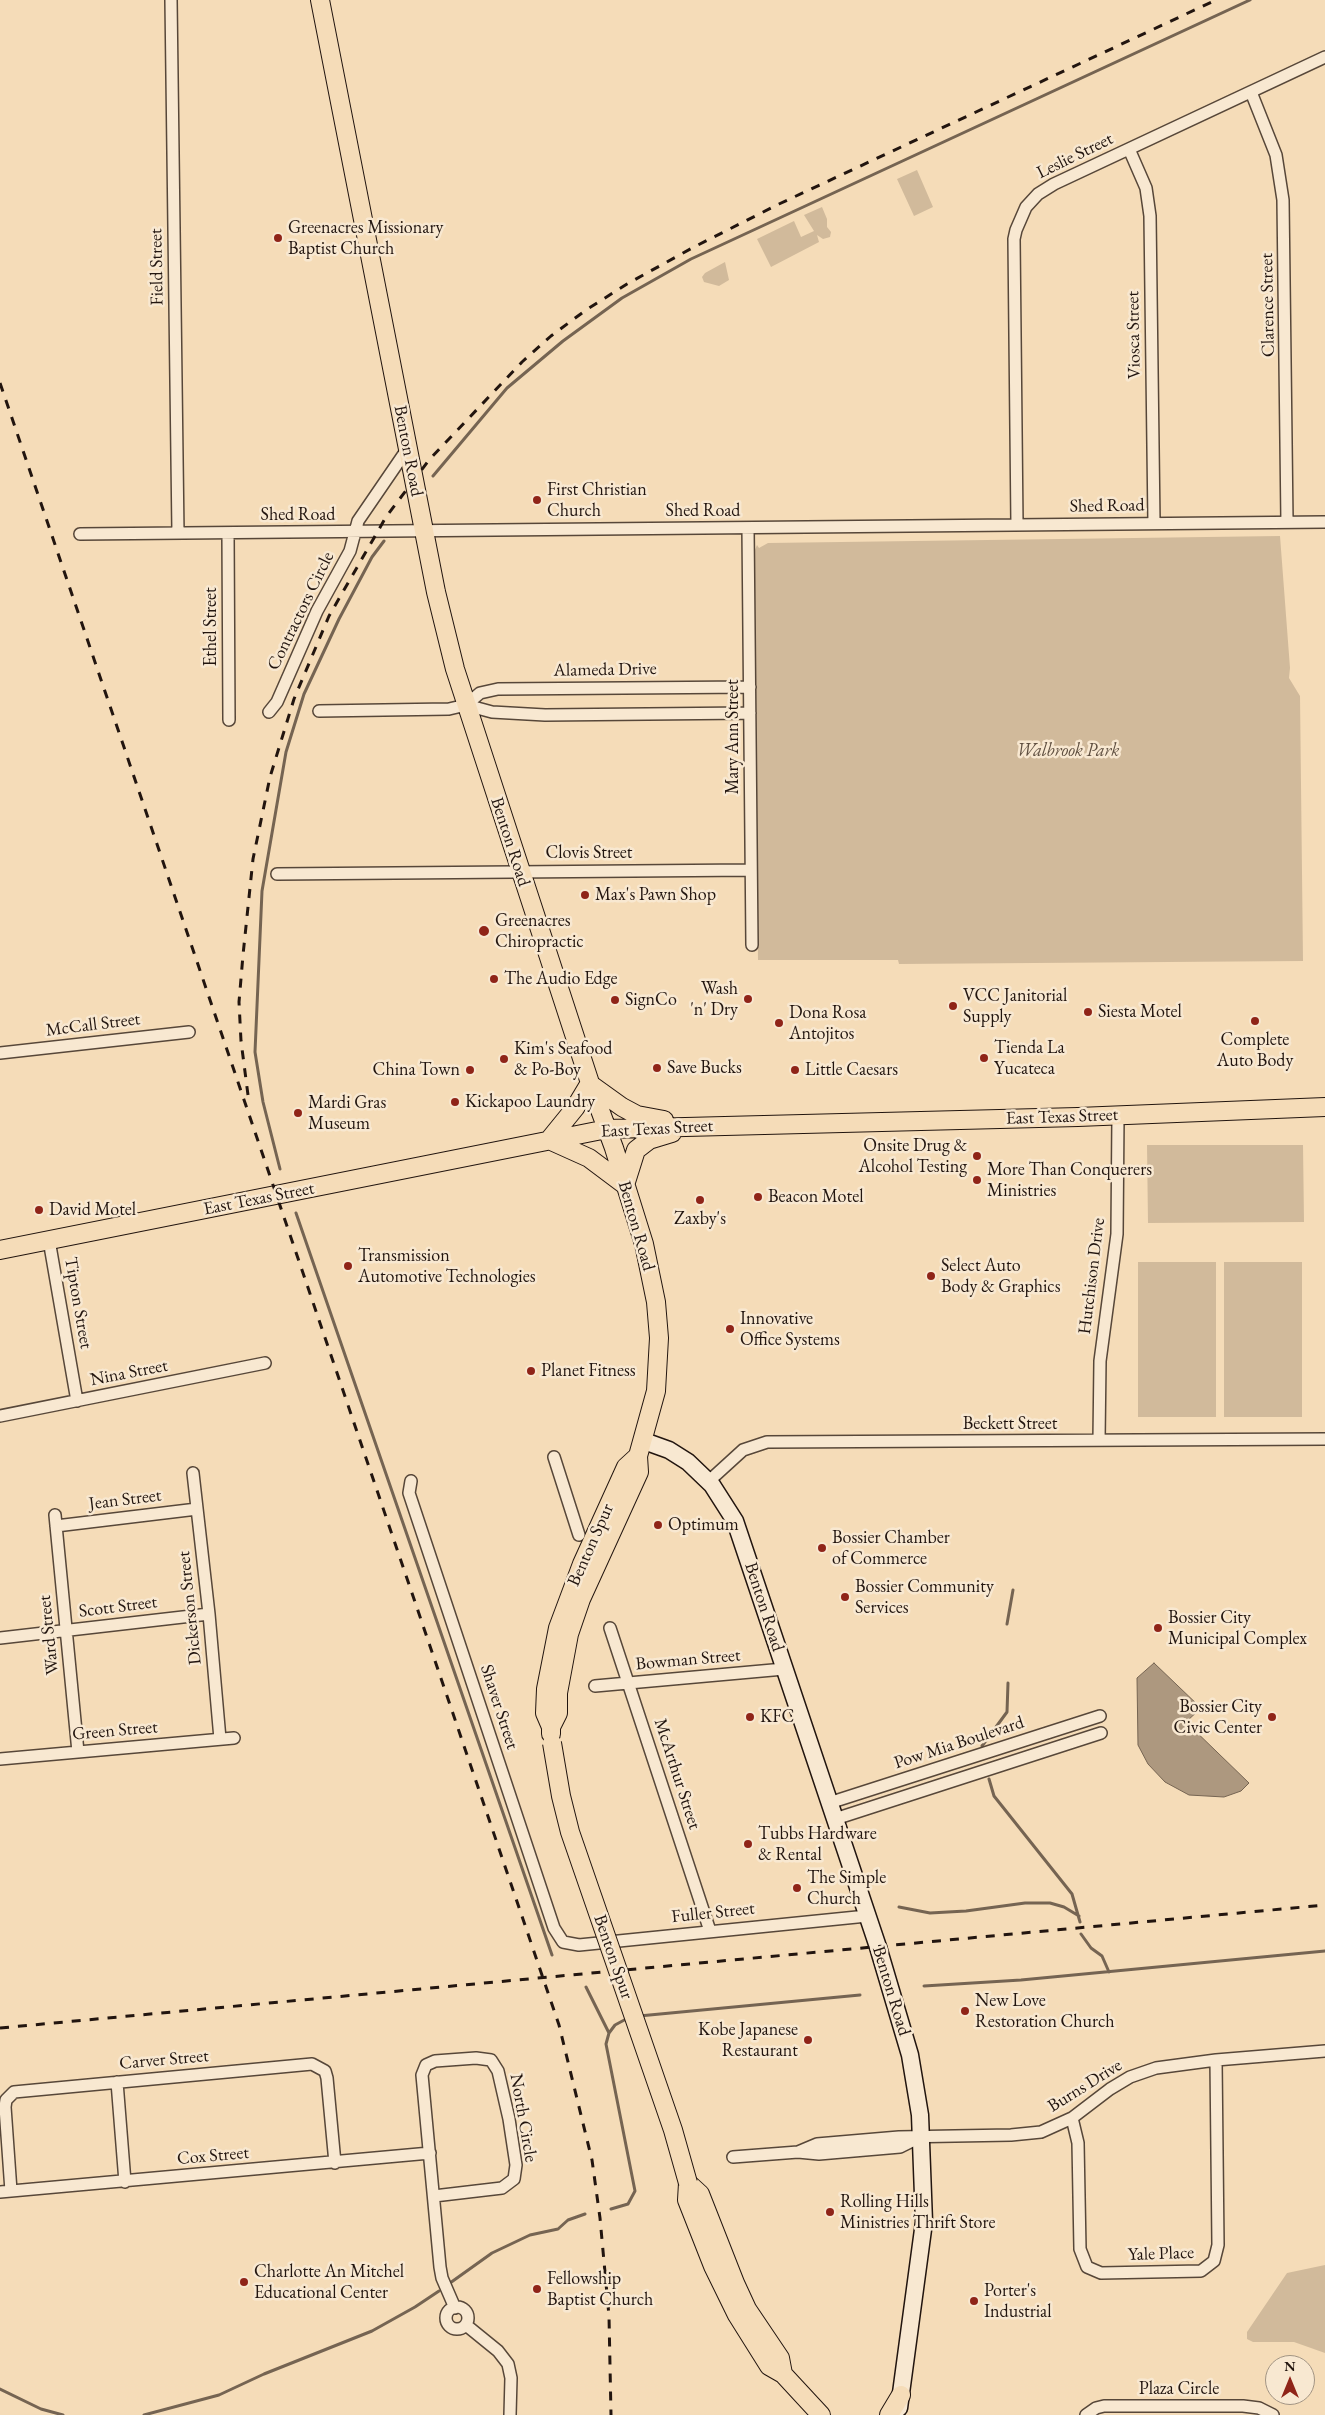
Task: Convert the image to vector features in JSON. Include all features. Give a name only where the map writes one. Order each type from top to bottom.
[{"type":"main road","name":"Benton Road","points":[[320,0],[439,606],[466,705],[519,871],[644,1244],[656,1302],[659,1338],[656,1391],[641,1449],[669,1450],[688,1462],[709,1481],[722,1498],[735,1521],[867,1916],[910,2054],[922,2136],[924,2222],[898,2415]]},
{"type":"main road","points":[[590,1083],[622,1107],[637,1115],[696,1126],[657,1137],[642,1145],[632,1159],[625,1185],[589,1158],[549,1140],[575,1108],[590,1083]]},
{"type":"main road","name":"East Texas Street","points":[[0,1250],[607,1129],[1118,1116],[1325,1107]]},
{"type":"main road","name":"Benton Spur","points":[[641,1449],[626,1467],[582,1564],[558,1628],[546,1689],[545,1713],[570,1832],[673,2130],[688,2183],[700,2194],[703,2221],[747,2309],[780,2358],[783,2374],[821,2415]]},
{"type":"main road","points":[[889,2415],[901,2395]]},
{"type":"street","name":"Field Street","points":[[172,0],[178,533]]},
{"type":"street","name":"Leslie Street","points":[[1017,525],[1016,230],[1026,207],[1045,189],[1325,57]]},
{"type":"street","name":"Clarence Street","points":[[1251,92],[1270,139],[1282,184],[1285,235],[1287,522]]},
{"type":"street","name":"Viosca Street","points":[[1129,149],[1146,188],[1150,216],[1154,523]]},
{"type":"street","name":"Contractors Circle","points":[[269,712],[277,702],[312,621],[350,551],[354,532],[362,514],[408,448]]},
{"type":"street","name":"Shed Road","points":[[80,534],[1325,522]]},
{"type":"street","name":"Mary Ann Street","points":[[748,528],[752,945]]},
{"type":"street","name":"Ethel Street","points":[[228,533],[229,720]]},
{"type":"street","name":"Alameda Drive","points":[[466,705],[480,693],[498,689],[750,687]]},
{"type":"street","name":"Alameda Drive","points":[[319,711],[439,710],[466,705],[492,712],[544,715],[750,713]]},
{"type":"street","name":"Clovis Street","points":[[277,874],[751,870]]},
{"type":"street","name":"McCall Street","points":[[0,1053],[189,1032]]},
{"type":"street","name":"Hutchison Drive","points":[[1098,1440],[1100,1355],[1117,1234],[1118,1116]]},
{"type":"street","name":"Tipton Street","points":[[48,1240],[77,1401]]},
{"type":"street","name":"Nina Street","points":[[0,1416],[265,1363]]},
{"type":"street","name":"Beckett Street","points":[[709,1481],[743,1450],[767,1442],[1325,1439]]},
{"type":"street","points":[[554,1457],[579,1535]]},
{"type":"street","name":"Dickerson Street","points":[[193,1473],[209,1614],[220,1739]]},
{"type":"street","name":"Shaver Street","points":[[411,1481],[409,1493],[415,1512],[551,1918],[556,1932],[563,1942]]},
{"type":"street","name":"Jean Street","points":[[56,1520],[197,1508]]},
{"type":"street","name":"Ward Street","points":[[56,1520],[78,1752]]},
{"type":"street","name":"Scott Street","points":[[0,1638],[209,1614]]},
{"type":"street","name":"McArthur Street","points":[[610,1628],[710,1931]]},
{"type":"street","name":"Bowman Street","points":[[595,1686],[784,1669]]},
{"type":"street","name":"Pow Mia Boulevard","points":[[829,1803],[1100,1716]]},
{"type":"street","name":"Pow Mia Boulevard","points":[[835,1819],[1101,1733]]},
{"type":"street","name":"Green Street","points":[[0,1759],[234,1738]]},
{"type":"street","name":"Fuller Street","points":[[563,1942],[579,1945],[867,1916]]},
{"type":"street","name":"Burns Drive","points":[[733,2157],[798,2152],[817,2144],[922,2136],[1027,2134],[1050,2129],[1072,2118],[1130,2076],[1170,2065],[1325,2051]]},
{"type":"street","name":"North Circle","points":[[434,2196],[496,2190],[508,2185],[514,2179],[516,2166],[509,2119],[498,2071],[491,2060],[476,2058],[435,2061],[426,2065],[422,2075],[442,2278],[455,2308],[465,2311],[468,2318],[466,2324],[457,2329],[448,2325],[447,2315],[455,2308]]},
{"type":"street","name":"Yale Place","points":[[1072,2118],[1078,2144],[1080,2249],[1087,2267],[1101,2273],[1201,2271],[1214,2261],[1218,2246],[1216,2060]]},
{"type":"street","name":"Carver Street","points":[[6,2191],[5,2106],[9,2095],[19,2090],[312,2064],[319,2066],[325,2071],[327,2078],[334,2163]]},
{"type":"street","points":[[117,2082],[125,2182]]},
{"type":"street","name":"Cox Street","points":[[6,2191],[125,2182],[430,2153]]},
{"type":"street","name":"North Circle","points":[[466,2324],[498,2351],[508,2364],[511,2378],[510,2415]]},
{"type":"street","name":"Plaza Circle","points":[[1086,2415],[1096,2408],[1104,2406],[1243,2406],[1259,2408],[1273,2415]]},
{"type":"green space","points":[[917,170],[933,207],[914,216],[897,179]]},
{"type":"green space","points":[[822,207],[827,219],[827,227],[831,232],[830,237],[823,239],[817,235],[819,242],[771,267],[757,239],[794,221],[801,237],[814,231],[804,215]]},
{"type":"green space","points":[[725,262],[729,280],[719,286],[704,282],[702,277],[705,273]]},
{"type":"green space","name":"Walbrook Park","points":[[1280,536],[1290,668],[1289,678],[1300,696],[1303,961],[899,964],[898,960],[758,960],[754,552],[757,545],[759,548],[768,543]]},
{"type":"green space","points":[[1147,1145],[1303,1145],[1304,1222],[1148,1223]]},
{"type":"green space","points":[[1138,1262],[1216,1262],[1216,1417],[1138,1417]]},
{"type":"green space","points":[[1224,1262],[1302,1262],[1302,1417],[1224,1417]]},
{"type":"green space","points":[[1325,2265],[1325,2353],[1294,2342],[1253,2342],[1247,2339],[1247,2332],[1287,2273]]},
{"type":"shaded area","points":[[1154,1663],[1201,1708],[1186,1722],[1249,1783],[1241,1791],[1224,1797],[1189,1795],[1165,1782],[1148,1764],[1138,1745],[1137,1678]]},
{"type":"waterway","points":[[433,476],[507,388],[563,341],[622,298],[691,259],[1250,0]]},
{"type":"waterway","points":[[280,1169],[263,1102],[255,1052],[262,891],[286,752],[304,694],[339,619],[372,557],[384,541]]},
{"type":"waterway","points":[[296,1213],[552,1955]]},
{"type":"waterway","points":[[1007,1624],[1013,1590]]},
{"type":"waterway","points":[[982,1746],[1007,1712],[1008,1683]]},
{"type":"waterway","points":[[989,1779],[994,1796],[1072,1894],[1080,1922]]},
{"type":"waterway","points":[[899,1907],[930,1913],[966,1911],[1025,1903],[1050,1903],[1064,1907],[1079,1916]]},
{"type":"waterway","points":[[1081,1934],[1091,1948],[1102,1956],[1109,1972]]},
{"type":"waterway","points":[[924,1986],[1021,1980],[1325,1951]]},
{"type":"waterway","points":[[586,1987],[609,2033]]},
{"type":"waterway","points":[[639,2016],[860,1995]]},
{"type":"waterway","points":[[611,2209],[628,2204],[635,2191],[606,2044],[609,2033],[615,2025],[628,2018]]},
{"type":"waterway","points":[[450,2283],[492,2253],[530,2235],[558,2229],[568,2220],[585,2214]]},
{"type":"waterway","points":[[144,2415],[219,2395],[264,2374],[372,2331],[439,2291]]},
{"type":"waterway","points":[[0,2389],[41,2409],[63,2415]]},
{"type":"railway","points":[[248,1095],[241,1041],[239,1002],[253,859],[270,777],[294,699],[329,616],[386,517],[429,460],[522,362],[551,336],[586,310],[627,284],[694,247],[779,204],[1216,0]]},
{"type":"railway","points":[[0,383],[559,2025],[592,2160],[600,2218],[609,2316],[611,2415]]},
{"type":"railway","points":[[0,2028],[1325,1905]]},
{"type":"place","name":"Greenacres Missionary Baptist Church","points":[[278,238]]},
{"type":"place","name":"First Christian Church","points":[[537,500]]},
{"type":"place","name":"Max's Pawn Shop","points":[[585,895]]},
{"type":"place","name":"Greenacres Chiropractic","points":[[484,931]]},
{"type":"place","name":"The Audio Edge","points":[[494,979]]},
{"type":"place","name":"Wash 'n' Dry","points":[[748,999]]},
{"type":"place","name":"SignCo","points":[[615,1000]]},
{"type":"place","name":"VCC Janitorial Supply","points":[[953,1006]]},
{"type":"place","name":"Siesta Motel","points":[[1088,1012]]},
{"type":"place","name":"Complete Auto Body","points":[[1255,1021]]},
{"type":"place","name":"Dona Rosa Antojitos","points":[[779,1023]]},
{"type":"place","name":"Tienda La Yucateca","points":[[984,1058]]},
{"type":"place","name":"Kim's Seafood & Po-Boy","points":[[504,1059]]},
{"type":"place","name":"Save Bucks","points":[[657,1068]]},
{"type":"place","name":"China Town","points":[[470,1070]]},
{"type":"place","name":"Little Caesars","points":[[795,1070]]},
{"type":"place","name":"Kickapoo Laundry","points":[[455,1102]]},
{"type":"place","name":"Mardi Gras Museum","points":[[298,1113]]},
{"type":"place","name":"Onsite Drug & Alcohol Testing","points":[[977,1156]]},
{"type":"place","name":"More Than Conquerers Ministries","points":[[977,1180]]},
{"type":"place","name":"Beacon Motel","points":[[758,1197]]},
{"type":"place","name":"Zaxby's","points":[[700,1200]]},
{"type":"place","name":"David Motel","points":[[39,1210]]},
{"type":"place","name":"Transmission Automotive Technologies","points":[[348,1266]]},
{"type":"place","name":"Select Auto Body & Graphics","points":[[931,1276]]},
{"type":"place","name":"Innovative Office Systems","points":[[730,1329]]},
{"type":"place","name":"Planet Fitness","points":[[531,1371]]},
{"type":"place","name":"Optimum","points":[[658,1525]]},
{"type":"place","name":"Bossier Chamber of Commerce","points":[[822,1548]]},
{"type":"place","name":"Bossier Community Services","points":[[845,1597]]},
{"type":"place","name":"Bossier City Municipal Complex","points":[[1158,1628]]},
{"type":"place","name":"KFC","points":[[750,1717]]},
{"type":"place","name":"Bossier City Civic Center","points":[[1272,1717]]},
{"type":"place","name":"Tubbs Hardware & Rental","points":[[748,1844]]},
{"type":"place","name":"The Simple Church","points":[[797,1888]]},
{"type":"place","name":"New Love Restoration Church","points":[[965,2011]]},
{"type":"place","name":"Kobe Japanese Restaurant","points":[[808,2040]]},
{"type":"place","name":"Rolling Hills Ministries Thrift Store","points":[[830,2212]]},
{"type":"place","name":"Charlotte An Mitchel Educational Center","points":[[244,2282]]},
{"type":"place","name":"Fellowship Baptist Church","points":[[537,2289]]},
{"type":"place","name":"Porter's Industrial","points":[[974,2301]]}]
